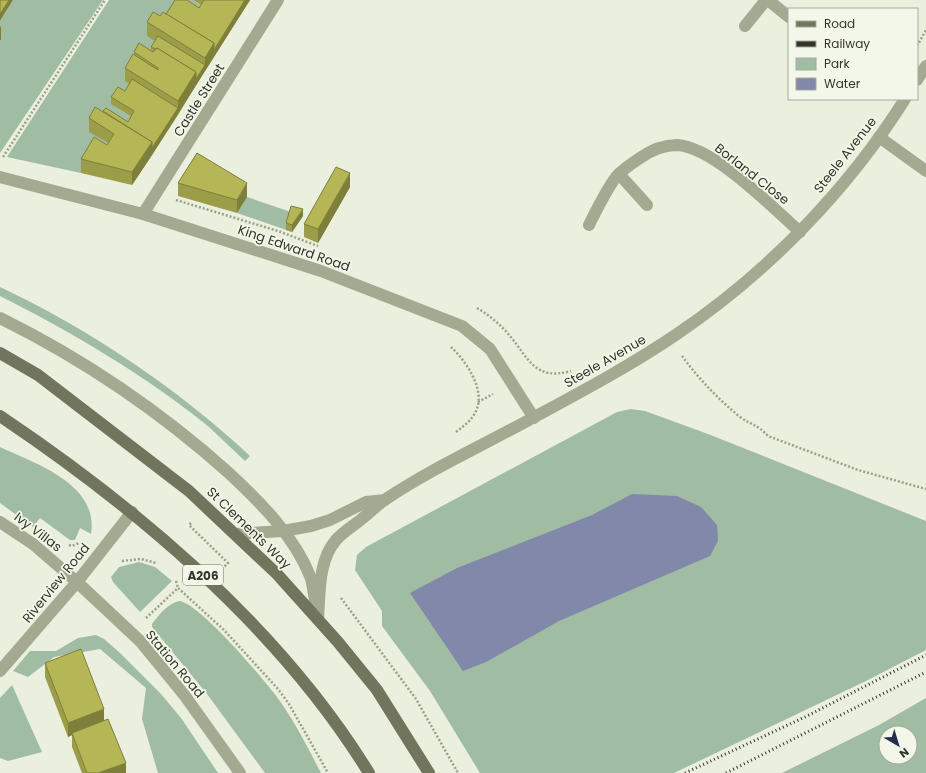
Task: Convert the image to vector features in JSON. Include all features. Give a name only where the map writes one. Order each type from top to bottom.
[{"type":"main road","name":"St Clements Way","points":[[0,353],[38,375],[189,491],[277,574],[318,618],[377,690],[429,773]]},
{"type":"main road","name":"A206","points":[[0,416],[58,456],[132,512],[209,580],[266,638],[308,689],[369,773]]},
{"type":"street","name":"Castle Street","points":[[143,214],[278,0]]},
{"type":"street","points":[[746,26],[767,0],[788,15]]},
{"type":"street","points":[[918,78],[926,66]]},
{"type":"street","name":"Steele Avenue","points":[[318,618],[321,577],[326,559],[332,545],[342,533],[385,500],[626,366],[683,330],[729,296],[771,261],[800,232],[879,137],[904,100]]},
{"type":"street","points":[[879,137],[926,171]]},
{"type":"street","name":"Borland Close","points":[[589,225],[604,195],[619,174],[635,161],[658,149],[677,145],[689,148],[713,158],[800,232]]},
{"type":"street","points":[[619,174],[647,205]]},
{"type":"street","name":"King Edward Road","points":[[0,177],[143,214],[321,271],[462,326],[469,330],[490,349],[534,418]]},
{"type":"street","points":[[0,318],[70,355],[180,430],[252,495],[283,531],[309,573],[312,581],[318,618]]},
{"type":"street","points":[[236,534],[283,531],[311,526],[330,520],[366,502],[385,500]]},
{"type":"street","name":"Riverview Road","points":[[0,671],[77,582],[132,512]]},
{"type":"street","name":"Ivy Villas","points":[[0,522],[33,544],[77,582]]},
{"type":"street","name":"Station Road","points":[[77,582],[140,641],[169,676],[240,773]]},
{"type":"path","points":[[9,160],[1,159],[105,0]]},
{"type":"path","points":[[918,44],[926,30]]},
{"type":"path","points":[[156,194],[278,231],[325,248]]},
{"type":"path","points":[[473,307],[488,315],[507,333],[525,356],[544,373],[554,374],[577,369]]},
{"type":"path","points":[[448,344],[469,369],[476,388],[478,402],[477,409],[470,420],[454,434]]},
{"type":"path","points":[[682,356],[724,403],[742,418],[760,427],[768,436],[858,470],[926,489]]},
{"type":"path","points":[[206,507],[189,525],[228,563],[209,580]]},
{"type":"path","points":[[129,632],[178,588],[224,630],[278,689],[289,704],[328,773]]},
{"type":"path","points":[[339,594],[416,699],[458,773]]},
{"type":"green space","points":[[13,0],[103,0],[0,153],[0,21]]},
{"type":"green space","points":[[109,0],[193,0],[204,7],[158,43],[151,53],[125,81],[132,86],[134,118],[128,128],[89,131],[114,147],[94,151],[81,173],[7,157]]},
{"type":"green space","points":[[247,197],[303,216],[292,232],[237,213]]},
{"type":"green space","points":[[0,287],[67,322],[132,362],[193,407],[250,456],[245,461],[209,427],[134,372],[81,340],[0,296]]},
{"type":"green space","points":[[631,409],[645,411],[708,434],[926,521],[926,650],[866,681],[674,773],[480,773],[430,691],[382,626],[382,611],[355,570],[357,555],[366,547],[617,412]]},
{"type":"green space","points":[[0,447],[47,469],[62,478],[75,489],[85,502],[91,517],[91,534],[80,528],[75,540],[70,540],[40,518],[33,527],[0,503]]},
{"type":"green space","points":[[139,562],[155,567],[172,581],[140,612],[113,582],[111,577],[119,567]]},
{"type":"green space","points":[[179,601],[189,605],[217,629],[249,663],[275,694],[303,738],[321,773],[265,773],[207,694],[152,627],[152,624],[164,610],[171,604]]},
{"type":"green space","points":[[96,635],[104,639],[119,652],[161,694],[181,718],[218,773],[158,773],[142,719],[146,688],[100,649],[54,657],[28,677],[13,671],[30,651],[56,651],[78,638]]},
{"type":"green space","points":[[12,685],[42,752],[8,761],[0,758],[0,698]]},
{"type":"green space","points":[[926,698],[926,773],[782,773],[878,725],[878,765],[918,765],[918,725],[879,725]]},
{"type":"water","points":[[632,494],[677,496],[701,507],[717,525],[718,541],[710,556],[559,621],[486,662],[463,671],[410,593],[457,568],[592,515]]},
{"type":"building","points":[[0,0],[9,0],[0,14]]},
{"type":"building","points":[[175,0],[187,0],[199,8],[204,0],[245,0],[214,50],[214,43],[166,14]]},
{"type":"building","points":[[153,12],[160,16],[163,12],[214,43],[205,58],[147,22]]},
{"type":"building","points":[[158,36],[205,65],[196,79],[196,72],[157,48],[155,49],[151,47]]},
{"type":"building","points":[[139,43],[153,52],[157,48],[196,72],[178,101],[125,68],[133,54],[158,70],[158,68],[134,52]]},
{"type":"building","points":[[132,79],[178,108],[152,148],[152,142],[103,111],[106,108],[128,122],[134,111],[111,97],[118,87],[125,91]]},
{"type":"building","points":[[95,107],[152,142],[132,172],[81,159],[94,137],[107,145],[114,134],[89,118]]},
{"type":"building","points":[[197,153],[247,183],[237,200],[178,183]]},
{"type":"building","points":[[336,167],[350,173],[318,229],[304,224]]},
{"type":"building","points":[[291,206],[303,209],[292,225],[286,223]]},
{"type":"building","points":[[81,649],[104,709],[68,723],[45,663]]},
{"type":"building","points":[[108,719],[126,763],[98,773],[87,773],[72,733]]},
{"type":"railway","points":[[685,773],[805,717],[926,655]]},
{"type":"railway","points":[[726,773],[926,672]]}]
